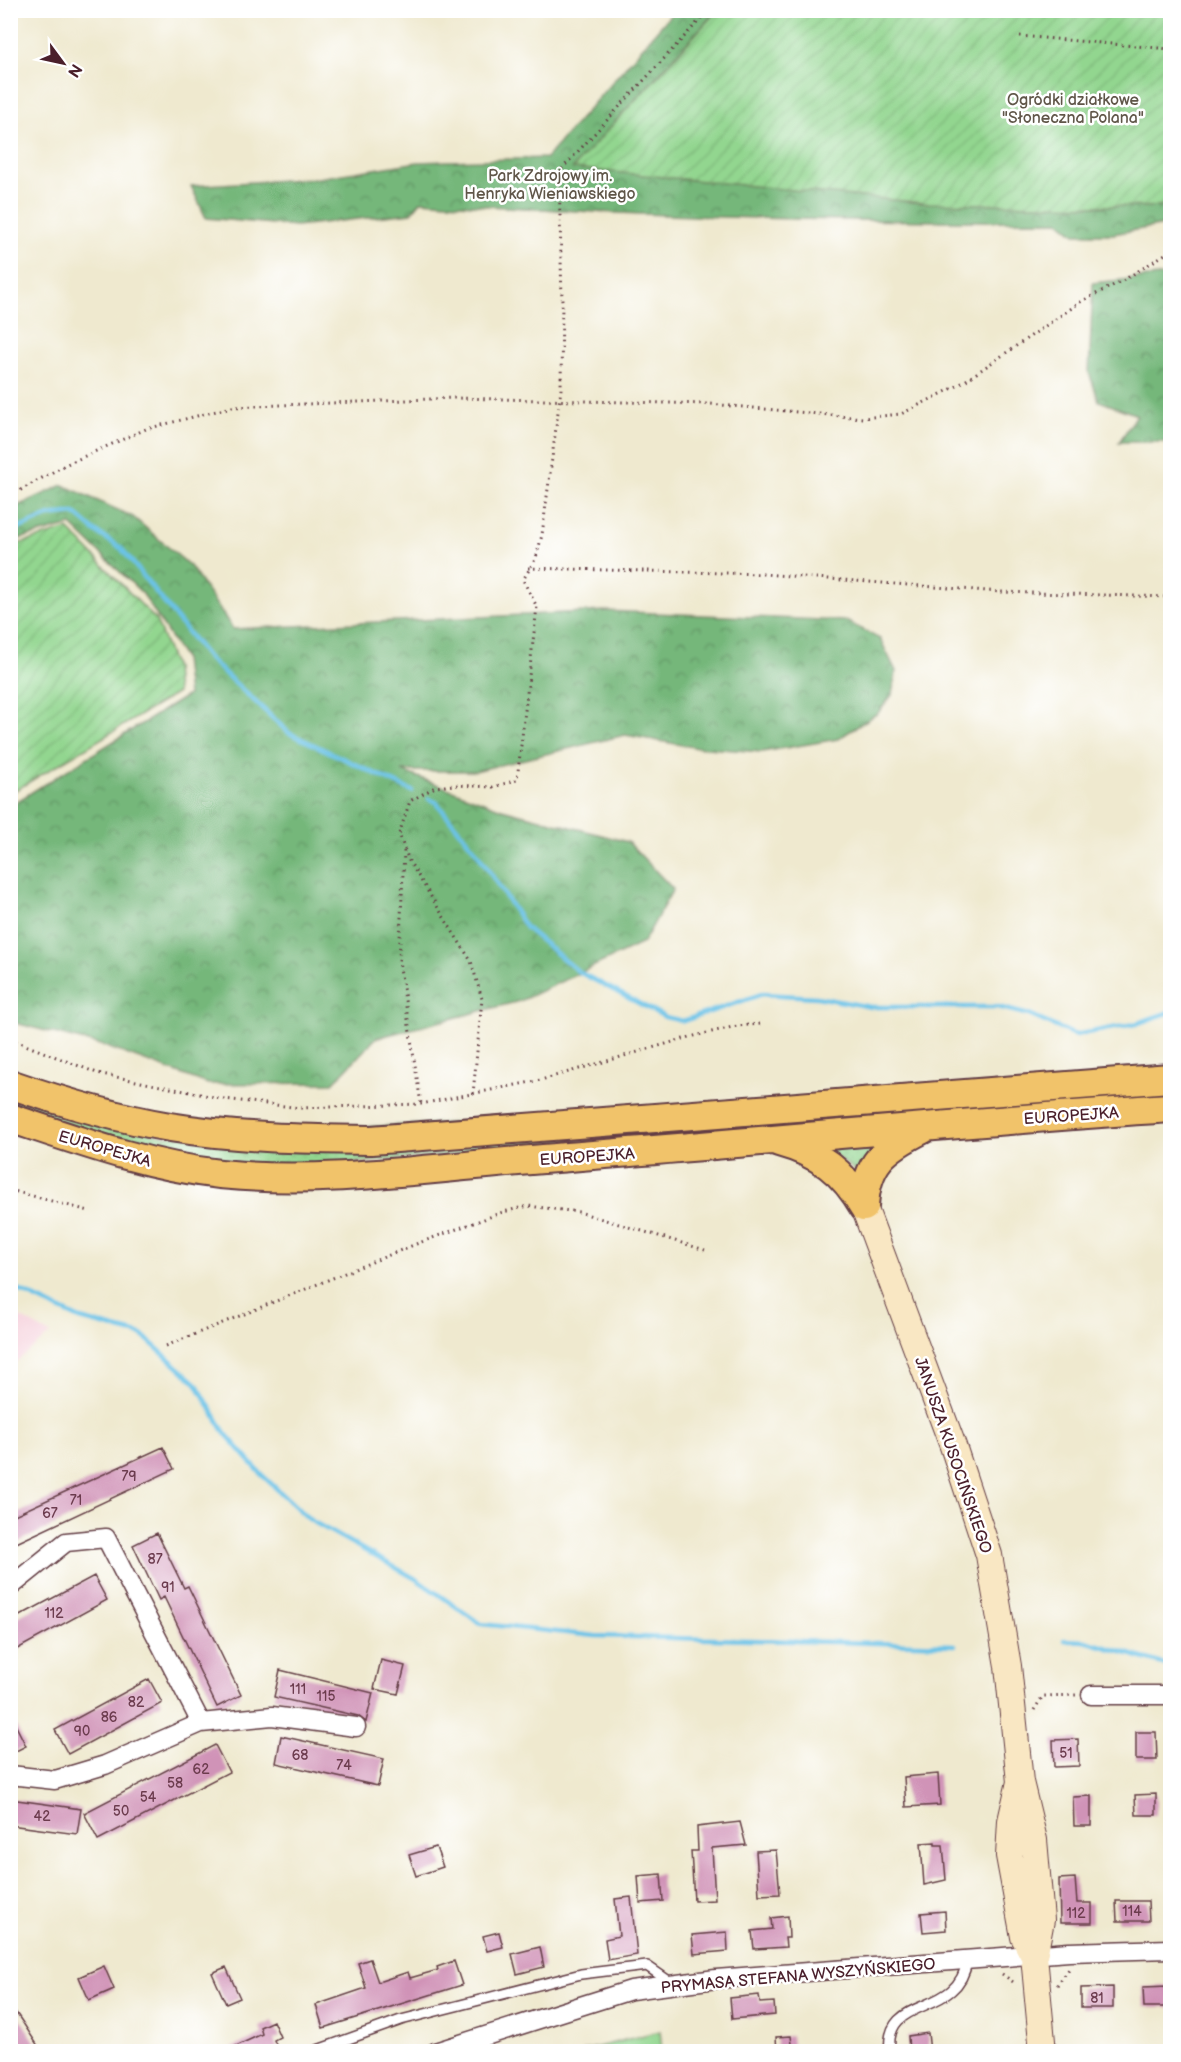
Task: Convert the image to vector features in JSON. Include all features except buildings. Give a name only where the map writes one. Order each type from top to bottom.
[{"type":"main road","name":"EUROPEJKA","points":[[10,1084],[118,1117],[170,1127],[262,1137],[371,1140],[1170,1078]]},
{"type":"main road","name":"EUROPEJKA","points":[[10,1118],[163,1165],[255,1177],[410,1170],[1170,1108]]},
{"type":"main road","points":[[864,1207],[865,1188],[874,1164],[894,1144],[930,1126]]},
{"type":"main road","points":[[768,1139],[802,1148],[827,1161],[845,1178],[864,1207]]},
{"type":"street","name":"JANUSZA KUSOCIŃSKIEGO","points":[[864,1207],[950,1435],[989,1555],[1008,1666],[1020,1782],[1030,1815],[1038,1881],[1041,1920],[1034,1956],[1043,2052]]},
{"type":"street","points":[[10,1587],[66,1542],[106,1538],[201,1723]]},
{"type":"street","points":[[1091,1695],[1170,1695]]},
{"type":"street","points":[[10,1775],[55,1780],[105,1765],[201,1723],[272,1716],[356,1727]]},
{"type":"street","name":"PRYMASA STEFANA WYSZYŃSKIEGO","points":[[435,2052],[475,2045],[631,1990],[716,1979],[1069,1952],[1170,1949]]},
{"type":"lane","points":[[890,2052],[891,2032],[895,2022],[911,2010],[930,2004],[950,1993],[965,1976],[967,1960]]},
{"type":"lane","points":[[312,2052],[401,2020],[581,1974],[648,1966],[675,1984]]},
{"type":"path","points":[[473,1094],[482,999],[471,961],[409,861],[399,834],[410,801],[435,787],[455,785],[494,788],[517,780],[537,607],[524,580],[528,568],[536,558],[542,535],[559,401],[562,302],[559,172],[709,10]]},
{"type":"path","points":[[1020,36],[1170,49]]},
{"type":"path","points":[[10,496],[68,464],[146,429],[232,406],[455,398],[710,404],[863,418],[901,414],[959,385],[1082,302],[1124,280],[1170,251]]},
{"type":"path","points":[[528,568],[763,574],[1001,592],[1170,597]]},
{"type":"path","points":[[405,850],[399,961],[421,1104]]},
{"type":"path","points":[[10,1040],[97,1073],[224,1099],[301,1108],[421,1104],[541,1080],[690,1037],[737,1026],[761,1024]]},
{"type":"path","points":[[10,1190],[89,1211]]},
{"type":"path","points":[[166,1346],[467,1224],[528,1206],[553,1207],[579,1212],[705,1250]]},
{"type":"path","points":[[1043,1696],[1091,1695]]},
{"type":"shaded area","points":[[11,1312],[50,1334],[11,1366]]},
{"type":"green space","name":"Park Zdrojowy im. Henryka Wieniawskiego","points":[[717,10],[573,168],[924,203],[1170,207],[1170,224],[1113,234],[1075,234],[1059,221],[740,218],[421,201],[411,213],[296,226],[206,218],[191,186],[318,178],[418,162],[546,158],[674,11]]},
{"type":"green space","name":"Ogródki działkowe \"Słoneczna Polana\"","points":[[717,11],[1170,11],[1170,207],[924,203],[573,168]]},
{"type":"green space","points":[[1170,267],[1170,442],[1119,442],[1137,415],[1099,401],[1089,373],[1093,283],[1167,275]]},
{"type":"green space","points":[[63,485],[133,517],[190,566],[233,629],[606,611],[846,621],[880,639],[896,671],[892,695],[878,713],[838,739],[762,752],[693,747],[625,735],[475,771],[402,771],[502,809],[628,842],[673,889],[643,943],[520,1001],[376,1038],[333,1083],[208,1084],[104,1046],[11,1022],[11,805],[188,695],[184,659],[143,594],[71,525],[11,541],[11,509]]},
{"type":"green space","points":[[68,529],[156,620],[175,668],[177,693],[11,793],[11,546]]},
{"type":"green space","points":[[1170,1089],[1170,1098],[353,1163],[250,1165],[174,1155],[11,1108],[11,1094],[165,1136]]},
{"type":"green space","points":[[884,1140],[860,1174],[820,1145]]},
{"type":"green space","points":[[660,2031],[662,2051],[583,2051]]},
{"type":"waterway","points":[[10,532],[48,516],[74,513],[96,532],[121,548],[208,658],[289,733],[412,791]]},
{"type":"waterway","points":[[429,799],[436,802],[476,851],[526,928],[579,972],[665,1017],[683,1021],[762,994],[817,997],[871,1007],[998,1007],[1029,1015],[1075,1035],[1135,1024],[1170,1012]]},
{"type":"waterway","points":[[10,1286],[80,1319],[142,1335],[196,1383],[225,1433],[262,1475],[310,1520],[416,1579],[481,1624],[595,1636],[955,1645]]},
{"type":"waterway","points":[[1064,1640],[1085,1641],[1170,1666]]}]
